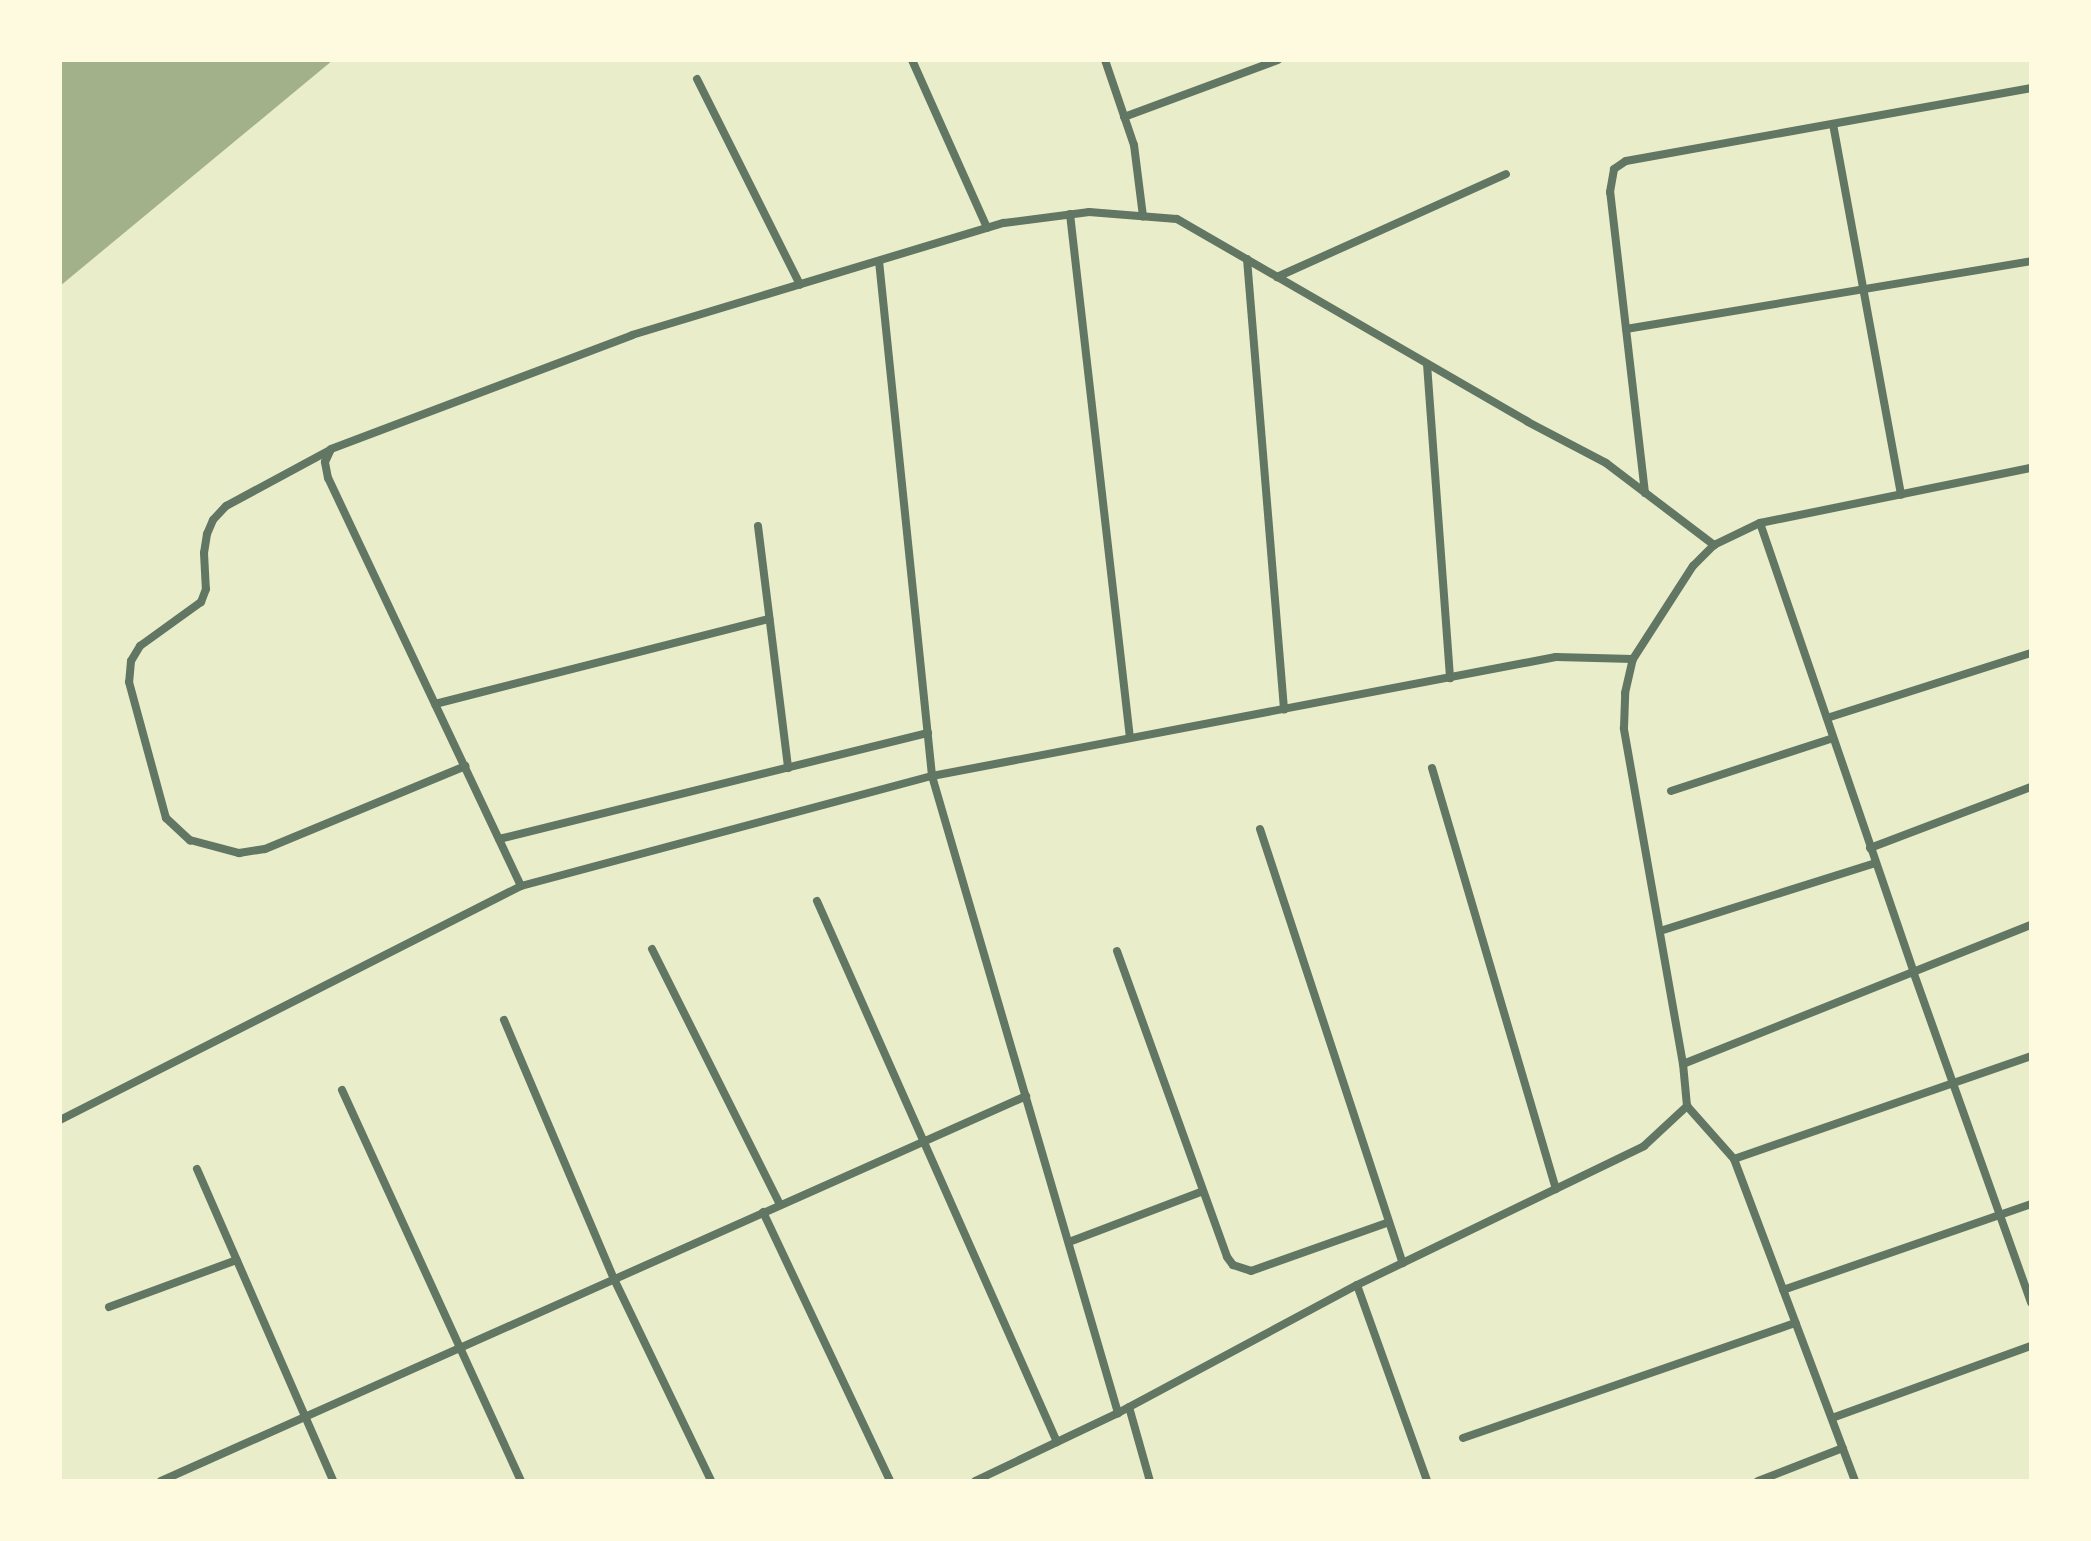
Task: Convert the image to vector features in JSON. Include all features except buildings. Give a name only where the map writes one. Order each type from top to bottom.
[{"type":"street","points":[[912,60],[987,228]]},
{"type":"street","points":[[1105,60],[1134,145],[1143,216]]},
{"type":"street","points":[[1124,117],[1278,60]]},
{"type":"street","points":[[697,79],[800,285]]},
{"type":"street","points":[[1645,493],[1610,192],[1614,169],[1626,161],[2031,88]]},
{"type":"street","points":[[1833,124],[1901,495]]},
{"type":"street","points":[[1277,277],[1506,174]]},
{"type":"street","points":[[465,766],[265,849],[239,853],[190,840],[176,831],[166,818],[129,682],[131,661],[140,646],[201,602],[206,589],[204,553],[207,534],[213,520],[226,506],[331,449],[632,335],[987,228],[1089,212],[1177,219],[1427,364],[1606,463],[1714,545]]},
{"type":"street","points":[[1070,214],[1130,738]]},
{"type":"street","points":[[1247,259],[1284,709]]},
{"type":"street","points":[[879,261],[932,776],[1118,1413]]},
{"type":"street","points":[[1626,329],[2031,261]]},
{"type":"street","points":[[1427,364],[1450,678]]},
{"type":"street","points":[[331,449],[325,462],[328,478],[521,886]]},
{"type":"street","points":[[1855,1481],[1734,1159],[1687,1106],[1683,1064],[1624,728],[1625,693],[1633,659],[1693,566],[1714,545],[1760,523],[2031,468]]},
{"type":"street","points":[[1760,523],[1870,848],[2031,1303]]},
{"type":"street","points":[[758,526],[788,768]]},
{"type":"street","points":[[435,704],[769,619]]},
{"type":"street","points":[[1827,718],[2031,653]]},
{"type":"street","points":[[60,1120],[521,886],[932,776],[1556,657],[1633,659]]},
{"type":"street","points":[[499,839],[928,733]]},
{"type":"street","points":[[1671,791],[1833,738]]},
{"type":"street","points":[[1432,768],[1556,1189]]},
{"type":"street","points":[[1870,848],[2031,787]]},
{"type":"street","points":[[1260,829],[1403,1263]]},
{"type":"street","points":[[1660,931],[1876,863]]},
{"type":"street","points":[[817,901],[1057,1442]]},
{"type":"street","points":[[1683,1064],[2031,925]]},
{"type":"street","points":[[652,949],[780,1205]]},
{"type":"street","points":[[1117,951],[1227,1257],[1242,1271],[1389,1222]]},
{"type":"street","points":[[504,1020],[614,1279],[711,1481]]},
{"type":"street","points":[[1734,1159],[1953,1086],[2031,1056]]},
{"type":"street","points":[[342,1090],[521,1481]]},
{"type":"street","points":[[161,1481],[1026,1096]]},
{"type":"street","points":[[975,1481],[1118,1413],[1357,1285],[1644,1146],[1687,1106]]},
{"type":"street","points":[[197,1169],[333,1481]]},
{"type":"street","points":[[1069,1242],[1203,1191]]},
{"type":"street","points":[[1783,1290],[2031,1204]]},
{"type":"street","points":[[763,1212],[890,1481]]},
{"type":"street","points":[[109,1307],[237,1260]]},
{"type":"street","points":[[1357,1285],[1427,1481]]},
{"type":"street","points":[[1463,1438],[1796,1323]]},
{"type":"street","points":[[1832,1418],[2031,1346]]},
{"type":"street","points":[[1129,1407],[1150,1481]]},
{"type":"street","points":[[1758,1481],[1843,1448]]},
{"type":"shaded area","points":[[60,60],[333,60],[60,286]]}]
